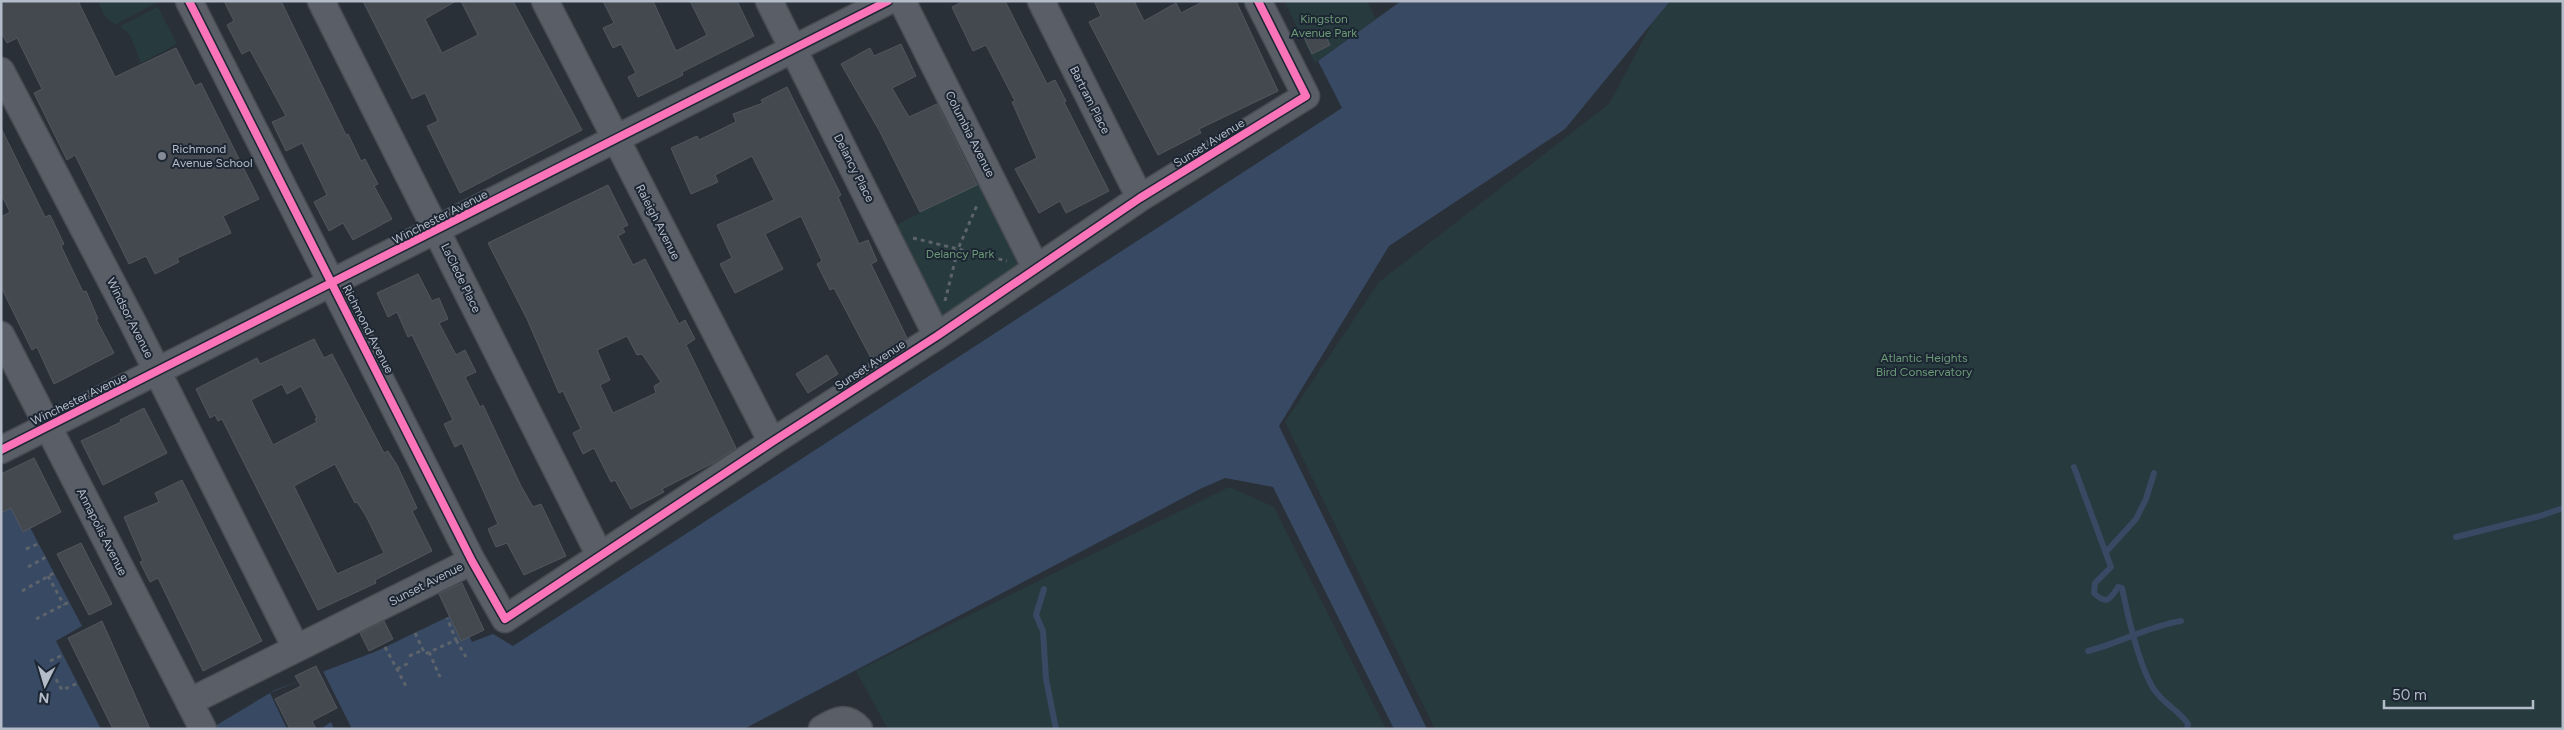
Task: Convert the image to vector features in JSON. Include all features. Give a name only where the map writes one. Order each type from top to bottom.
[{"type":"street","name":"Richmond Avenue","points":[[189,1],[472,561]]},
{"type":"street","name":"LaClede Place","points":[[322,1],[600,556]]},
{"type":"street","name":"Raleigh Avenue","points":[[546,1],[772,442]]},
{"type":"street","name":"Delancy Place","points":[[769,1],[937,336]]},
{"type":"street","name":"Winchester Avenue","points":[[1,450],[158,373],[888,1]]},
{"type":"street","name":"Columbia Avenue","points":[[902,1],[1036,268]]},
{"type":"street","name":"Bartram Place","points":[[1041,1],[1140,198]]},
{"type":"street","name":"Sunset Avenue","points":[[189,702],[472,561],[505,619],[772,442],[937,336],[1140,198],[1306,96],[1258,1]]},
{"type":"street","name":"Windsor Avenue","points":[[1,71],[132,321],[296,648]]},
{"type":"street","name":"Annapolis Avenue","points":[[2,338],[203,729]]},
{"type":"street","points":[[822,729],[837,721],[853,724]]},
{"type":"path","points":[[937,336],[958,249],[991,176]]},
{"type":"path","points":[[885,231],[1036,268]]},
{"type":"path","points":[[26,550],[38,544]]},
{"type":"path","points":[[28,567],[46,557]]},
{"type":"path","points":[[22,591],[54,574]]},
{"type":"path","points":[[48,576],[64,605]]},
{"type":"path","points":[[36,619],[69,602]]},
{"type":"path","points":[[447,618],[456,640],[466,657]]},
{"type":"path","points":[[415,633],[425,654],[456,640]]},
{"type":"path","points":[[385,647],[406,686]]},
{"type":"path","points":[[408,656],[423,650]]},
{"type":"path","points":[[429,652],[440,677]]},
{"type":"path","points":[[50,661],[63,655]]},
{"type":"path","points":[[396,669],[411,662]]},
{"type":"path","points":[[56,679],[62,690],[78,683]]},
{"type":"green space","points":[[98,1],[155,1],[156,3],[115,25],[104,15]]},
{"type":"green space","name":"Kingston Avenue Park","points":[[1284,1],[1367,1],[1376,19],[1315,63]]},
{"type":"green space","name":"Atlantic Heights Bird Conservatory","points":[[1664,1],[2563,1],[2563,729],[1435,729],[1285,422],[1379,282],[1609,104]]},
{"type":"green space","points":[[158,7],[177,44],[141,63],[130,35],[120,26]]},
{"type":"green space","name":"Delancy Park","points":[[991,176],[1036,268],[937,336],[885,231]]},
{"type":"green space","points":[[1229,487],[1274,507],[1386,729],[888,729],[856,671]]},
{"type":"water","points":[[1401,1],[1670,1],[1565,129],[1389,246],[1279,426],[1427,729],[1394,729],[1273,487],[1225,478],[1200,489],[744,729],[210,729],[275,690],[377,651],[458,612],[472,642],[493,634],[513,646],[1342,108],[1318,61]]},
{"type":"water","points":[[13,504],[23,514],[82,626],[56,641],[101,729],[1,729],[1,508]]},
{"type":"pier","points":[[323,671],[352,729],[334,729],[331,722],[321,729],[287,729],[270,693]]},
{"type":"building","name":"Richmond Avenue School","points":[[1,1],[78,1],[115,77],[176,48],[195,86],[201,83],[259,199],[223,216],[231,233],[177,258],[179,262],[155,274],[146,256],[129,264],[75,155],[67,160],[34,93],[42,89],[17,38],[7,43],[1,32]]},
{"type":"building","points":[[224,1],[281,1],[346,135],[348,134],[361,161],[365,159],[378,184],[374,186],[392,219],[353,240],[343,223],[329,231],[314,202],[327,195],[302,143],[286,151],[272,122],[286,116],[250,50],[242,54],[227,25],[234,21]]},
{"type":"building","points":[[363,1],[456,1],[425,19],[442,53],[478,35],[461,1],[513,1],[582,130],[460,193],[427,126],[438,121],[425,93],[412,99]]},
{"type":"building","points":[[603,1],[653,1],[676,51],[707,35],[690,1],[737,1],[754,36],[682,72],[683,75],[638,97],[628,77],[636,73],[621,44],[613,48],[603,28],[614,23]]},
{"type":"building","points":[[964,1],[1005,1],[1047,84],[1055,80],[1066,101],[1064,102],[1109,191],[1066,213],[1060,201],[1039,213],[1015,169],[1037,158],[1012,102],[1015,101],[986,45],[973,51],[952,7]]},
{"type":"building","points":[[1094,1],[1134,1],[1144,21],[1176,3],[1181,13],[1204,1],[1236,1],[1278,91],[1199,129],[1201,133],[1158,155],[1089,22],[1101,16]]},
{"type":"building","points":[[1322,29],[1330,45],[1312,54],[1304,37]]},
{"type":"building","points":[[901,44],[916,76],[892,88],[909,117],[937,104],[977,185],[920,212],[879,130],[841,64],[870,48],[874,56]]},
{"type":"building","points":[[787,87],[841,195],[838,197],[859,244],[868,240],[877,261],[871,264],[907,338],[872,360],[834,288],[830,290],[817,264],[822,261],[801,216],[765,234],[783,269],[735,293],[720,264],[732,258],[717,225],[774,200],[752,156],[715,175],[718,182],[691,194],[671,148],[697,136],[699,140],[736,122],[733,114],[763,103],[761,100]]},
{"type":"building","points":[[1,128],[45,217],[50,215],[64,244],[61,246],[83,292],[86,291],[98,319],[96,319],[114,353],[54,384],[37,347],[32,350],[1,287],[1,217],[10,212],[1,194]]},
{"type":"building","points":[[608,185],[628,225],[622,228],[625,232],[618,236],[633,265],[645,259],[679,324],[685,320],[695,339],[686,345],[736,448],[713,463],[662,489],[664,492],[631,509],[615,480],[611,482],[594,448],[583,454],[573,433],[581,429],[563,391],[559,393],[527,319],[488,243]],"holes":[[[627,336],[637,355],[642,354],[661,382],[654,386],[656,393],[613,413],[600,385],[610,380],[597,350]]]},
{"type":"building","points":[[418,274],[432,301],[439,298],[448,319],[439,323],[456,355],[465,350],[476,372],[465,377],[480,407],[483,405],[521,486],[533,507],[541,504],[566,556],[524,575],[507,543],[496,547],[488,529],[498,524],[462,443],[455,447],[444,424],[453,420],[412,335],[408,337],[397,312],[388,317],[377,293]]},
{"type":"building","points":[[314,339],[324,358],[332,354],[384,453],[388,451],[397,465],[417,508],[412,511],[432,551],[375,580],[376,583],[318,610],[222,419],[218,421],[215,415],[210,418],[196,389],[257,358],[260,364]],"holes":[[[282,384],[287,394],[301,386],[317,418],[315,419],[317,422],[273,445],[251,400]],[[335,464],[355,503],[357,502],[366,516],[384,553],[337,574],[294,486]]]},
{"type":"building","points":[[827,355],[838,374],[808,393],[796,374]]},
{"type":"building","points":[[144,408],[167,453],[103,485],[81,441],[121,422],[120,420]]},
{"type":"building","points":[[34,458],[61,512],[23,532],[11,508],[1,513],[1,474]]},
{"type":"building","points":[[182,480],[262,641],[203,671],[158,578],[150,582],[140,562],[143,561],[124,517],[159,502],[155,493]]},
{"type":"building","points":[[81,543],[112,604],[89,615],[57,554]]},
{"type":"building","points":[[462,583],[484,630],[461,641],[439,594]]},
{"type":"building","points":[[102,621],[150,729],[113,729],[68,638]]},
{"type":"building","points":[[384,621],[393,639],[369,651],[360,633]]},
{"type":"building","points":[[316,666],[337,708],[312,721],[316,729],[290,729],[275,699],[301,686],[295,676]]},
{"type":"waterway","points":[[2074,467],[2111,567],[2095,583],[2094,593],[2105,600],[2110,598],[2118,587],[2122,588],[2134,640],[2148,678],[2161,698],[2188,724],[2187,729]]},
{"type":"waterway","points":[[2106,552],[2136,519],[2146,499],[2154,473]]},
{"type":"waterway","points":[[2456,537],[2540,516],[2563,508]]},
{"type":"waterway","points":[[1044,589],[1036,615],[1043,631],[1046,679],[1056,729]]},
{"type":"waterway","points":[[2088,651],[2169,623],[2181,621]]},
{"type":"cycle path","points":[[189,1],[472,561],[505,619],[772,442],[937,336],[1140,198],[1306,96],[1258,1]]},
{"type":"cycle path","points":[[1,450],[888,1]]},
{"type":"place","name":"Richmond Avenue School","points":[[162,156]]}]
